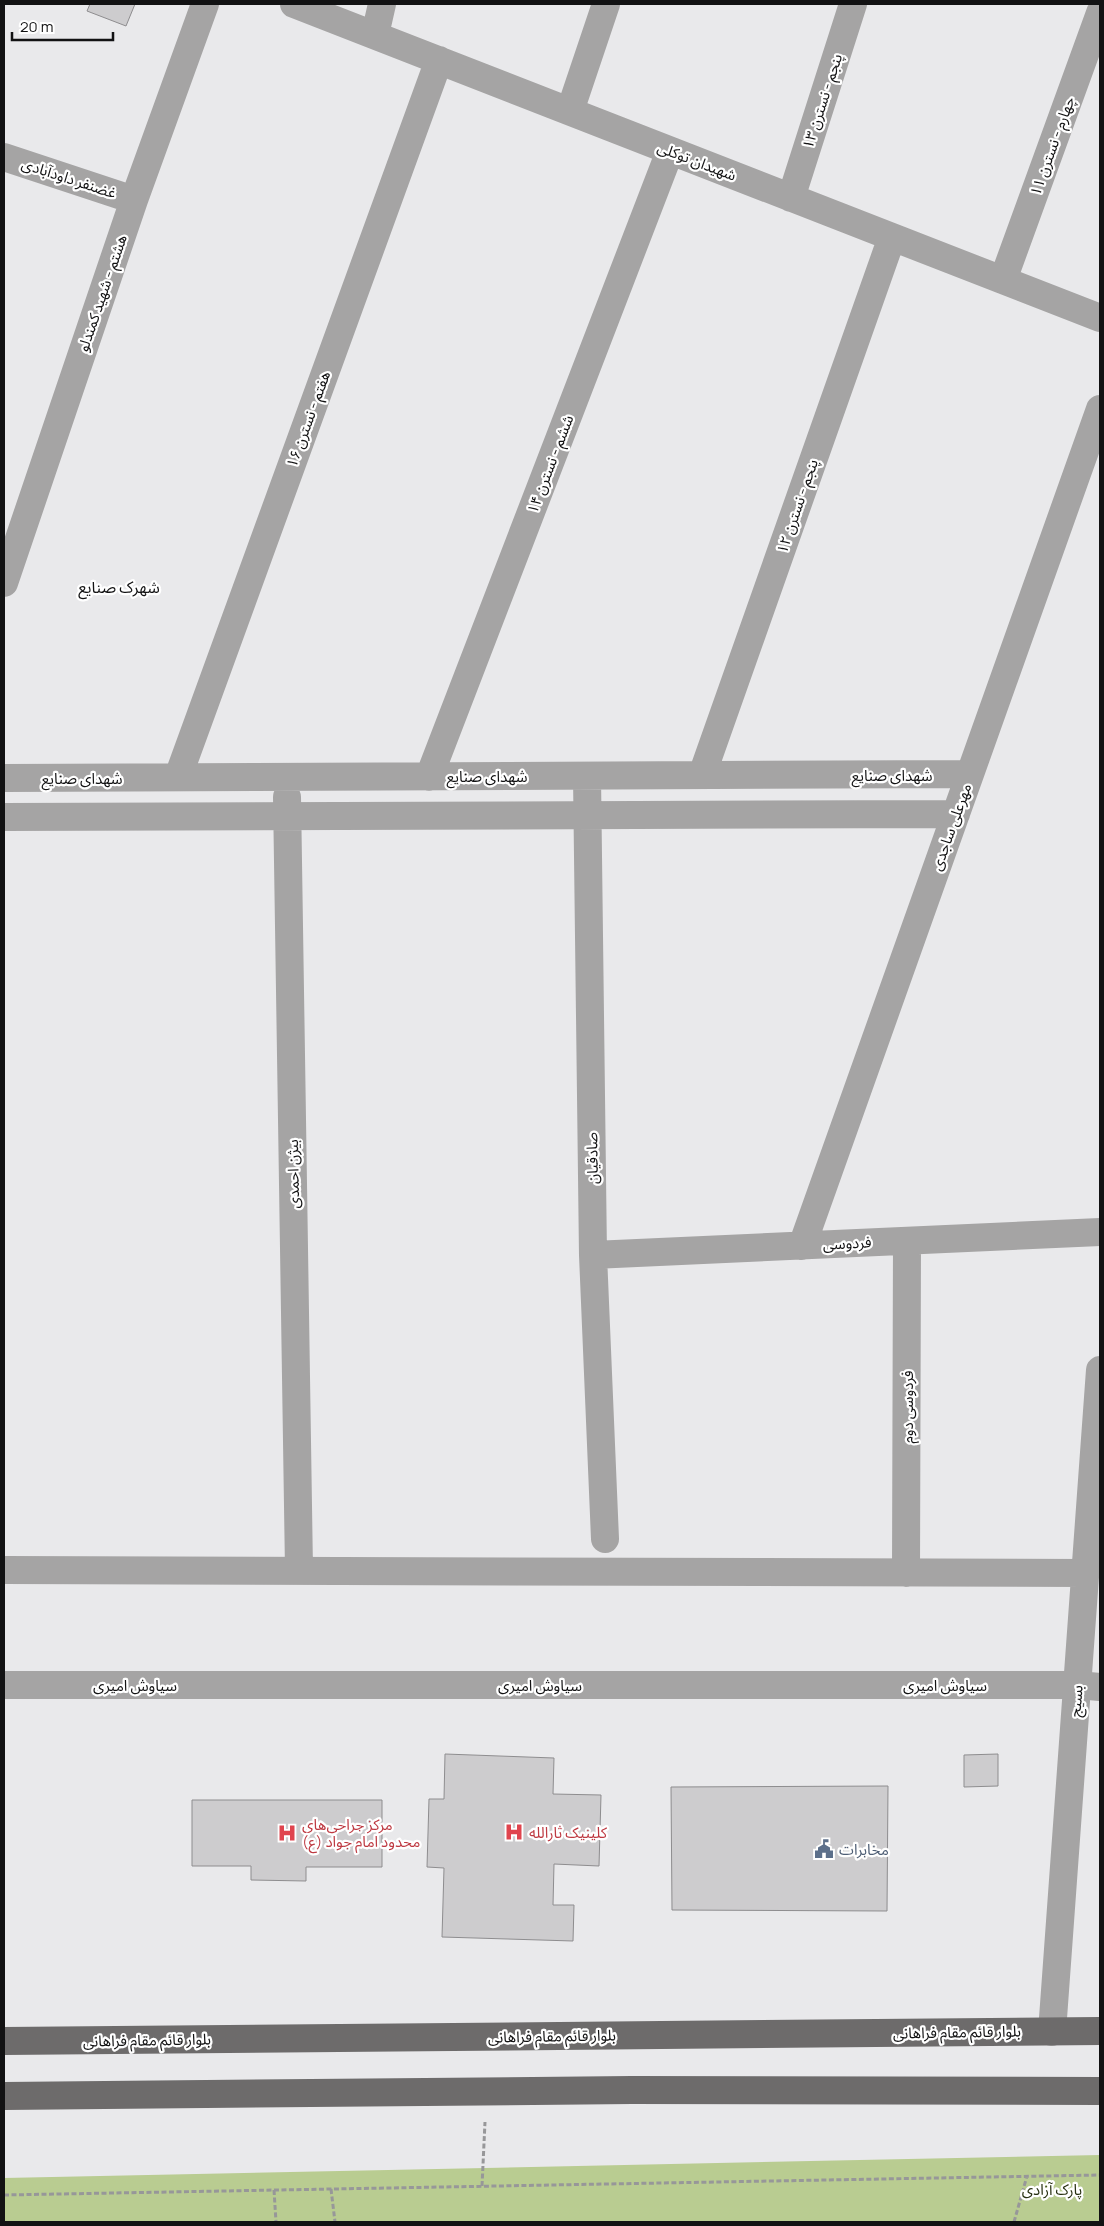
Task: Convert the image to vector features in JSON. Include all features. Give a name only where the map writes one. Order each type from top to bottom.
[{"type":"main road","name":"بلوار قائم مقام فراهانی","points":[[4,2041],[1100,2031]]},
{"type":"main road","points":[[4,2096],[622,2090],[1100,2091]]},
{"type":"street","name":"هشتم - شهید کمندلو","points":[[4,583],[134,200],[205,4]]},
{"type":"street","name":"شهیدان توکلی","points":[[294,4],[1100,318]]},
{"type":"street","points":[[375,35],[382,4]]},
{"type":"street","points":[[570,112],[606,4]]},
{"type":"street","name":"پنجم - نسترن ۱۳","points":[[792,198],[853,4]]},
{"type":"street","name":"چهارم - نسترن ۱۱","points":[[1003,280],[1100,13]]},
{"type":"street","name":"هفتم - نسترن ۱۶","points":[[178,777],[439,60]]},
{"type":"street","name":"ششم - نسترن ۱۴","points":[[429,777],[670,151]]},
{"type":"street","name":"غضنفر داودآبادی","points":[[4,157],[134,200]]},
{"type":"street","name":"پنجم - نسترن ۱۲","points":[[702,775],[892,237]]},
{"type":"street","name":"مهرعلی ساجدی","points":[[802,1246],[1100,409]]},
{"type":"street","name":"شهدای صنایع","points":[[4,778],[970,774]]},
{"type":"street","points":[[866,814],[867,775]]},
{"type":"street","name":"صادقیان","points":[[586,776],[593,1255],[605,1539]]},
{"type":"street","name":"بیژن احمدی","points":[[286,777],[299,1570]]},
{"type":"street","points":[[4,817],[956,814]]},
{"type":"street","name":"فردوسی","points":[[593,1255],[1100,1232]]},
{"type":"street","name":"فردوسی دوم","points":[[906,1572],[907,1240]]},
{"type":"street","name":"بسیج","points":[[1052,2032],[1089,1686],[1086,1573],[1100,1370]]},
{"type":"street","points":[[4,1570],[1086,1573]]},
{"type":"street","name":"سیاوش امیری","points":[[4,1684],[1089,1686]]},
{"type":"path","points":[[4,2195],[1100,2175]]},
{"type":"path","points":[[1014,2222],[1027,2176]]},
{"type":"path","points":[[331,2189],[335,2222]]},
{"type":"path","points":[[274,2190],[276,2222]]},
{"type":"green space","name":"پارک آزادی","points":[[1100,2155],[1100,2222],[4,2222],[4,2178]]},
{"type":"building","points":[[90,4],[135,4],[126,26],[87,11]]},
{"type":"building","name":"کلینیک ثارالله","points":[[445,1754],[554,1758],[553,1794],[601,1795],[599,1866],[554,1864],[553,1905],[574,1905],[573,1941],[442,1937],[444,1868],[427,1867],[429,1799],[444,1799]]},
{"type":"building","points":[[998,1754],[998,1786],[964,1787],[964,1755]]},
{"type":"building","points":[[888,1786],[887,1911],[672,1910],[671,1787]]},
{"type":"building","name":"مرکز جراحی‌های محدود امام جواد (ع)","points":[[192,1800],[382,1800],[382,1867],[306,1867],[306,1881],[251,1880],[251,1866],[192,1866]]},
{"type":"place","name":"کلینیک ثارالله","points":[[514,1832]]},
{"type":"place","name":"مرکز جراحی‌های محدود امام جواد (ع)","points":[[287,1833]]},
{"type":"place","name":"مخابرات","points":[[824,1849]]},
{"type":"district","name":"شهرک صنایع","points":[[119,587]]}]
